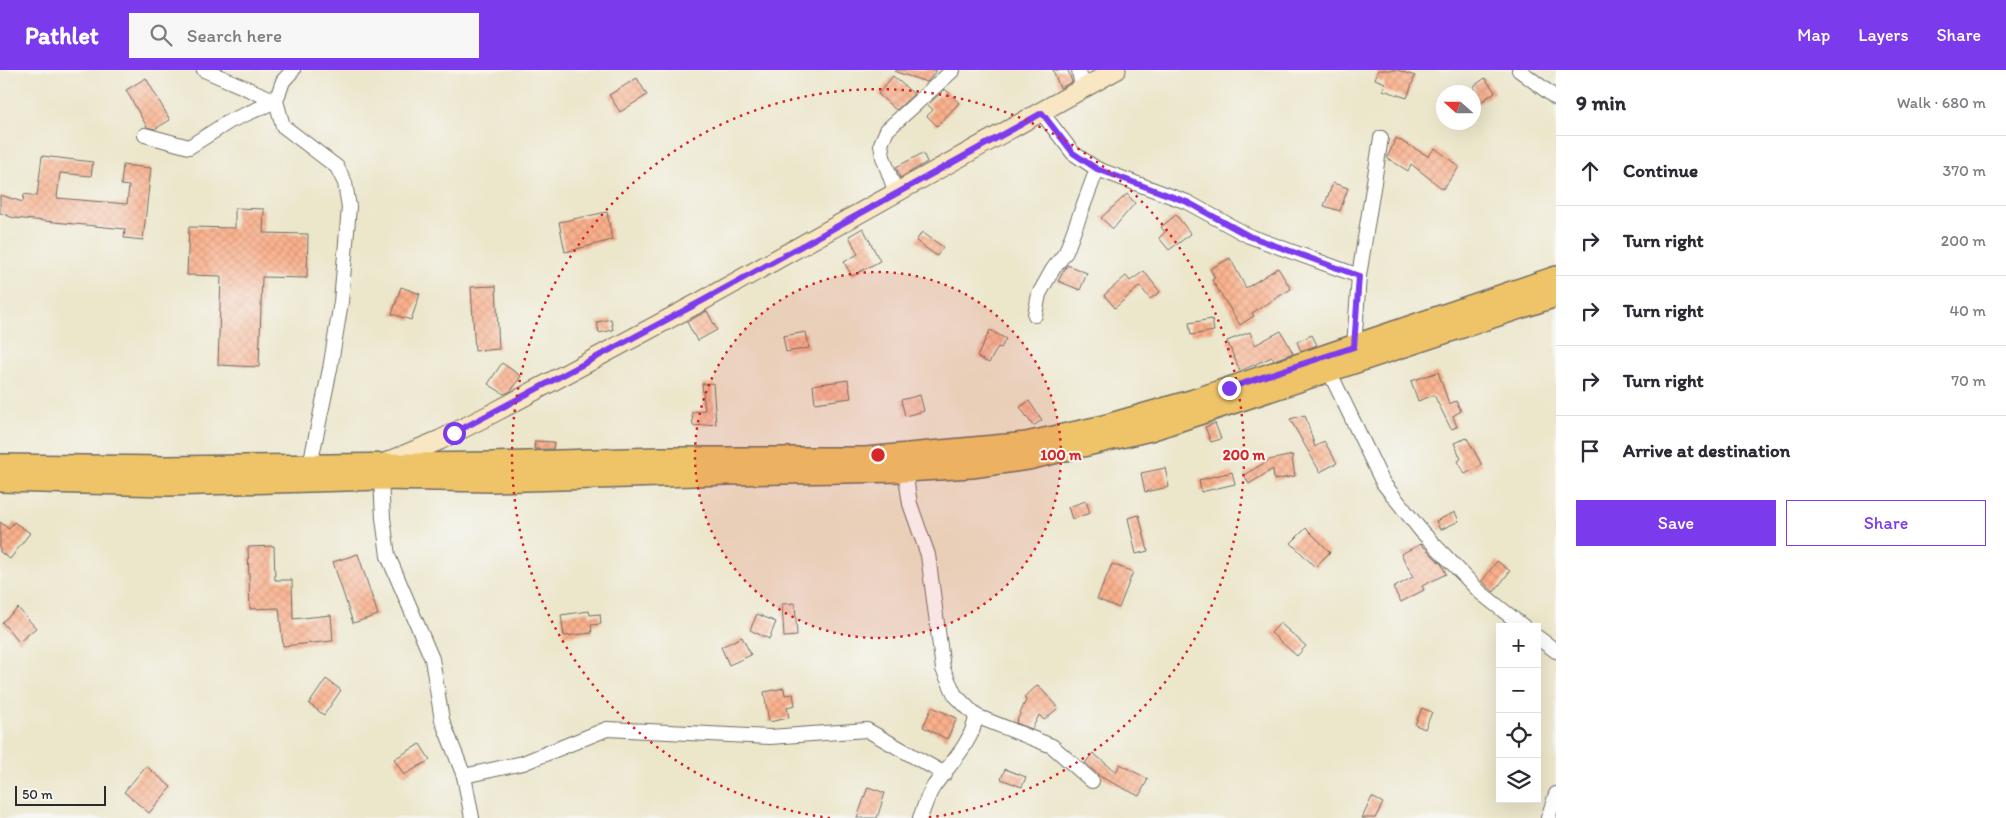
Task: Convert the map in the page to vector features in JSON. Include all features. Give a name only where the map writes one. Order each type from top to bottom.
[{"type":"main road","points":[[0,466],[168,467],[310,465],[382,472],[702,301],[1042,113],[1080,79],[1116,70]]},
{"type":"main road","points":[[542,470],[659,458],[865,458],[1026,444],[1146,415],[1354,347],[1556,277]]},
{"type":"main road","points":[[0,481],[168,485],[382,472],[542,470],[904,471],[972,467],[1028,459],[1104,443],[1200,415],[1556,296]]},
{"type":"street","points":[[204,70],[276,101]]},
{"type":"street","points":[[293,70],[283,81],[276,101],[283,126],[337,167],[345,183],[349,207],[341,302],[330,369],[310,465]]},
{"type":"street","points":[[896,193],[882,157],[882,144],[887,130],[953,70]]},
{"type":"street","points":[[1519,70],[1556,98]]},
{"type":"street","points":[[144,135],[189,147],[230,121],[276,101]]},
{"type":"street","points":[[1042,113],[1073,153],[1097,169],[1187,202],[1249,236],[1359,276]]},
{"type":"street","points":[[1354,347],[1359,276],[1381,138]]},
{"type":"street","points":[[1035,315],[1040,294],[1053,269],[1066,252],[1097,169]]},
{"type":"street","points":[[1329,371],[1383,483],[1422,532],[1481,594],[1519,623]]},
{"type":"street","points":[[904,471],[910,504],[928,555],[943,669],[955,695],[976,716],[1052,746],[1092,781]]},
{"type":"street","points":[[382,472],[383,518],[388,556],[432,659],[442,720],[464,776],[472,818]]},
{"type":"street","points":[[1541,640],[1556,651]]},
{"type":"street","points":[[920,818],[933,787],[945,774],[974,729],[976,716]]},
{"type":"street","points":[[464,776],[523,763],[607,729],[770,737],[867,730],[945,774]]},
{"type":"street","points":[[1548,818],[1556,794]]},
{"type":"building","points":[[896,70],[937,70],[927,82],[896,72]]},
{"type":"building","points":[[1053,70],[1068,70],[1072,82],[1060,88]]},
{"type":"building","points":[[1378,70],[1397,70],[1415,76],[1407,98],[1383,90],[1385,83],[1375,79]]},
{"type":"building","points":[[893,76],[914,94],[896,110],[878,94]]},
{"type":"building","points":[[146,78],[170,120],[155,129],[147,127],[126,90]]},
{"type":"building","points":[[637,78],[647,95],[620,112],[609,95]]},
{"type":"building","points":[[1485,78],[1495,92],[1481,102],[1481,85],[1475,85]]},
{"type":"building","points":[[945,89],[959,103],[937,126],[927,116],[933,110],[928,105]]},
{"type":"building","points":[[1396,138],[1428,156],[1435,148],[1459,167],[1443,189],[1411,164],[1408,171],[1387,158]]},
{"type":"building","points":[[923,153],[927,162],[900,178],[896,167]]},
{"type":"building","points":[[42,156],[93,162],[91,176],[60,173],[57,198],[127,204],[129,186],[121,185],[123,165],[151,168],[143,240],[124,238],[125,229],[14,218],[0,213],[0,195],[23,202],[24,194],[37,196]]},
{"type":"building","points":[[1333,183],[1348,188],[1340,211],[1324,206]]},
{"type":"building","points":[[1127,194],[1135,203],[1113,229],[1101,218]]},
{"type":"building","points":[[235,208],[264,209],[263,233],[308,234],[307,278],[262,277],[259,367],[218,365],[221,276],[187,275],[189,227],[235,228]]},
{"type":"building","points":[[607,212],[612,240],[565,252],[559,222]]},
{"type":"building","points":[[1176,215],[1191,234],[1169,250],[1159,238],[1165,232],[1161,227]]},
{"type":"building","points":[[863,228],[880,261],[852,276],[844,262],[858,254],[849,236]]},
{"type":"building","points":[[922,232],[943,247],[937,256],[916,241]]},
{"type":"building","points":[[1230,258],[1246,288],[1278,268],[1291,289],[1252,313],[1254,316],[1240,325],[1212,280],[1215,278],[1210,269]]},
{"type":"building","points":[[1067,265],[1087,273],[1080,290],[1058,281]]},
{"type":"building","points":[[1144,271],[1160,292],[1150,299],[1140,286],[1115,308],[1104,295],[1126,276],[1130,281]]},
{"type":"building","points":[[496,286],[499,349],[475,351],[471,287]]},
{"type":"building","points":[[401,287],[420,294],[411,320],[392,314]]},
{"type":"building","points":[[707,311],[717,330],[697,341],[687,322]]},
{"type":"building","points":[[611,319],[613,330],[599,333],[597,322]]},
{"type":"building","points":[[1212,319],[1214,331],[1191,335],[1189,323]]},
{"type":"building","points":[[990,330],[1006,339],[1001,348],[998,347],[989,363],[977,357]]},
{"type":"building","points":[[1281,331],[1293,353],[1274,360],[1272,357],[1240,371],[1227,341],[1250,332],[1255,345]]},
{"type":"building","points":[[806,332],[809,348],[786,352],[783,336]]},
{"type":"building","points":[[1312,335],[1317,345],[1301,351],[1297,342]]},
{"type":"building","points":[[502,363],[521,376],[511,391],[504,394],[488,384]]},
{"type":"building","points":[[1438,372],[1449,404],[1456,401],[1461,411],[1453,416],[1457,427],[1451,429],[1434,395],[1418,401],[1411,381]]},
{"type":"building","points":[[848,380],[851,398],[815,403],[813,385]]},
{"type":"building","points":[[713,383],[716,424],[693,426],[692,412],[705,410],[702,384]]},
{"type":"building","points":[[920,395],[924,411],[905,416],[901,400]]},
{"type":"building","points":[[1029,401],[1042,420],[1033,426],[1020,407]]},
{"type":"building","points":[[1305,415],[1315,447],[1324,441],[1337,463],[1320,472],[1290,419]]},
{"type":"building","points":[[1215,423],[1221,439],[1211,442],[1205,427]]},
{"type":"building","points":[[1467,438],[1482,465],[1465,474],[1458,461],[1461,459],[1454,443]]},
{"type":"building","points":[[535,441],[554,442],[553,449],[534,449]]},
{"type":"building","points":[[1293,455],[1295,476],[1274,480],[1273,469],[1249,484],[1244,475],[1269,460]]},
{"type":"building","points":[[1165,468],[1169,487],[1145,492],[1141,473]]},
{"type":"building","points":[[1232,472],[1235,484],[1201,492],[1199,480]]},
{"type":"building","points":[[1086,501],[1090,513],[1072,519],[1068,507]]},
{"type":"building","points":[[1455,512],[1459,521],[1440,530],[1436,521]]},
{"type":"building","points":[[1139,515],[1148,551],[1136,554],[1128,518]]},
{"type":"building","points":[[0,522],[9,529],[14,522],[30,533],[10,559],[0,552]]},
{"type":"building","points":[[1306,528],[1330,552],[1315,567],[1291,543]]},
{"type":"building","points":[[1421,544],[1442,565],[1446,574],[1422,586],[1424,590],[1401,602],[1393,588],[1413,577],[1401,554]]},
{"type":"building","points":[[274,546],[275,580],[292,580],[293,619],[331,615],[333,641],[283,646],[279,608],[250,609],[248,547]]},
{"type":"building","points":[[358,554],[378,615],[353,623],[333,562]]},
{"type":"building","points":[[1497,561],[1510,571],[1494,592],[1482,581]]},
{"type":"building","points":[[1112,564],[1133,572],[1119,608],[1097,599]]},
{"type":"building","points":[[795,603],[797,636],[784,637],[782,604]]},
{"type":"building","points":[[18,608],[36,628],[19,642],[2,622]]},
{"type":"building","points":[[589,611],[590,615],[600,614],[601,624],[591,625],[592,633],[564,636],[561,615]]},
{"type":"building","points":[[757,614],[776,622],[769,639],[750,630]]},
{"type":"building","points":[[1280,623],[1306,646],[1297,656],[1271,633]]},
{"type":"building","points":[[742,637],[751,655],[729,665],[721,647]]},
{"type":"building","points":[[326,679],[341,690],[324,715],[309,704]]},
{"type":"building","points":[[1038,685],[1058,708],[1044,720],[1039,715],[1032,729],[1016,723],[1026,700],[1024,697]]},
{"type":"building","points":[[784,688],[785,695],[793,694],[795,705],[787,707],[789,718],[769,722],[764,692]]},
{"type":"building","points":[[932,707],[957,718],[947,739],[923,727]]},
{"type":"building","points":[[1422,708],[1432,712],[1425,729],[1415,725]]},
{"type":"building","points":[[420,744],[430,760],[404,775],[394,759]]},
{"type":"building","points":[[1093,753],[1116,772],[1120,764],[1148,779],[1139,796],[1101,777],[1085,763]]},
{"type":"building","points":[[146,766],[171,787],[149,813],[124,792]]},
{"type":"building","points":[[1005,769],[1026,777],[1022,787],[1001,779]]},
{"type":"building","points":[[868,787],[885,793],[877,818],[857,818]]},
{"type":"building","points":[[1372,797],[1383,803],[1375,818],[1362,818]]},
{"type":"route","points":[[454,433],[702,301],[809,240],[952,164],[1042,113],[1073,153],[1097,169],[1187,202],[1249,236],[1359,276],[1354,347],[1229,388]]}]
